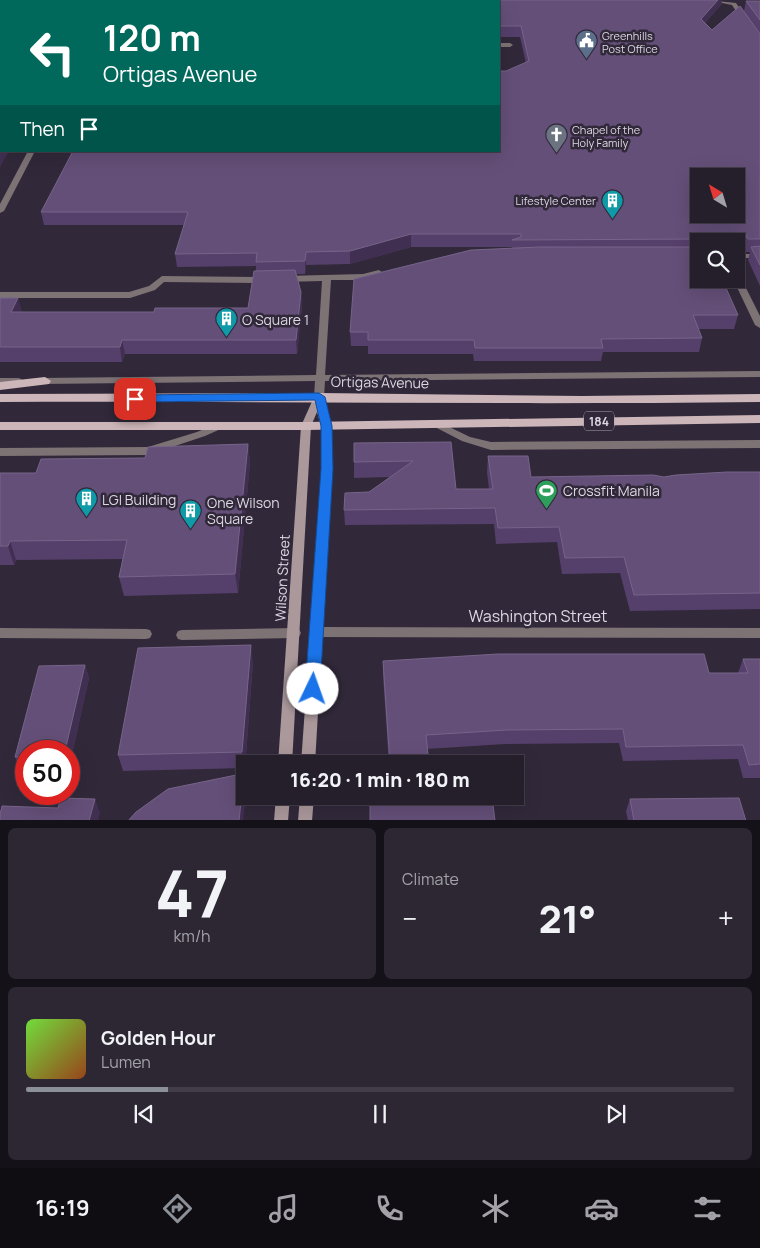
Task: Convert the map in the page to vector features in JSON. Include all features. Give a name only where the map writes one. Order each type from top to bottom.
[{"type":"main road","points":[[0,386],[45,381]]},
{"type":"main road","name":"Ortigas Avenue","points":[[0,398],[319,397],[582,400],[760,398]]},
{"type":"main road","name":"Wilson Street","points":[[309,755],[327,469],[326,426],[319,397]]},
{"type":"main road","name":"Wilson Street","points":[[286,755],[306,426],[319,397]]},
{"type":"main road","name":"184","points":[[0,426],[326,426],[760,419]]},
{"type":"main road","points":[[281,820],[282,805]]},
{"type":"main road","points":[[305,820],[306,805]]},
{"type":"street","points":[[710,0],[736,2],[748,23]]},
{"type":"street","points":[[500,45],[510,45]]},
{"type":"street","points":[[0,211],[31,152]]},
{"type":"street","points":[[745,256],[760,256]]},
{"type":"street","points":[[0,295],[116,296],[141,293],[152,288],[162,280],[226,281],[363,277],[391,271]]},
{"type":"street","name":"Wilson Street","points":[[319,397],[327,277]]},
{"type":"street","points":[[742,288],[760,325]]},
{"type":"street","points":[[0,381],[760,374]]},
{"type":"street","points":[[437,424],[466,439],[491,446],[760,444]]},
{"type":"street","points":[[0,452],[148,451],[220,426]]},
{"type":"street","name":"Washington Street","points":[[316,632],[760,633]]},
{"type":"street","points":[[0,633],[146,634]]},
{"type":"street","points":[[182,635],[294,633]]},
{"type":"building","points":[[500,0],[718,0],[701,19],[712,30],[740,6],[760,34],[760,239],[748,239],[745,233],[690,233],[690,239],[512,240],[521,237],[521,234],[411,234],[350,251],[306,252],[305,261],[256,262],[257,253],[175,254],[188,212],[41,212],[72,152],[500,152],[500,71],[506,71],[529,61],[521,26],[500,26]]},
{"type":"building","points":[[746,1],[760,1],[760,20]]},
{"type":"building","points":[[760,246],[760,265],[751,247]]},
{"type":"building","points":[[540,247],[690,247],[690,288],[726,288],[738,315],[693,315],[702,338],[601,339],[603,348],[475,348],[474,340],[368,340],[368,332],[350,332],[354,279],[471,250]]},
{"type":"building","points":[[295,270],[301,292],[296,340],[122,340],[120,347],[0,347],[0,298],[18,298],[11,312],[154,312],[155,308],[248,308],[254,271]]},
{"type":"building","points":[[451,442],[456,489],[493,489],[488,456],[528,456],[531,477],[653,475],[664,477],[727,472],[760,472],[760,593],[634,595],[624,557],[565,558],[559,527],[498,528],[495,508],[344,510],[345,493],[369,492],[413,461],[354,462],[354,443]]},
{"type":"building","points":[[248,444],[235,574],[119,577],[127,540],[10,541],[8,546],[0,546],[0,473],[36,473],[41,459],[145,458],[148,447]]},
{"type":"building","points":[[251,645],[242,752],[118,755],[138,648]]},
{"type":"building","points":[[498,654],[704,654],[709,673],[748,673],[743,659],[760,659],[760,764],[749,765],[743,745],[626,747],[623,729],[507,730],[426,735],[428,755],[389,755],[383,661]]},
{"type":"building","points":[[85,665],[68,740],[19,740],[39,666]]},
{"type":"building","points":[[236,775],[236,805],[241,805],[239,820],[129,820],[136,812],[168,789]]},
{"type":"building","points":[[739,798],[746,820],[634,820],[630,799]]},
{"type":"building","points":[[80,799],[95,799],[89,820],[0,820],[2,806],[58,808],[59,805],[80,805]]},
{"type":"building","points":[[370,805],[493,805],[495,820],[370,820]]},
{"type":"place","name":"Greenhills Post Office","points":[[586,60]]},
{"type":"place","name":"Chapel of the Holy Family","points":[[556,154]]},
{"type":"place","name":"Lifestyle Center","points":[[612,219]]},
{"type":"place","name":"O Square 1","points":[[226,338]]},
{"type":"place","name":"Crossfit Manila","points":[[547,509]]},
{"type":"place","name":"LGI Building","points":[[86,518]]},
{"type":"place","name":"One Wilson Square","points":[[191,529]]},
{"type":"route","points":[[135,399],[319,397],[326,426],[327,469],[313,689]]}]
